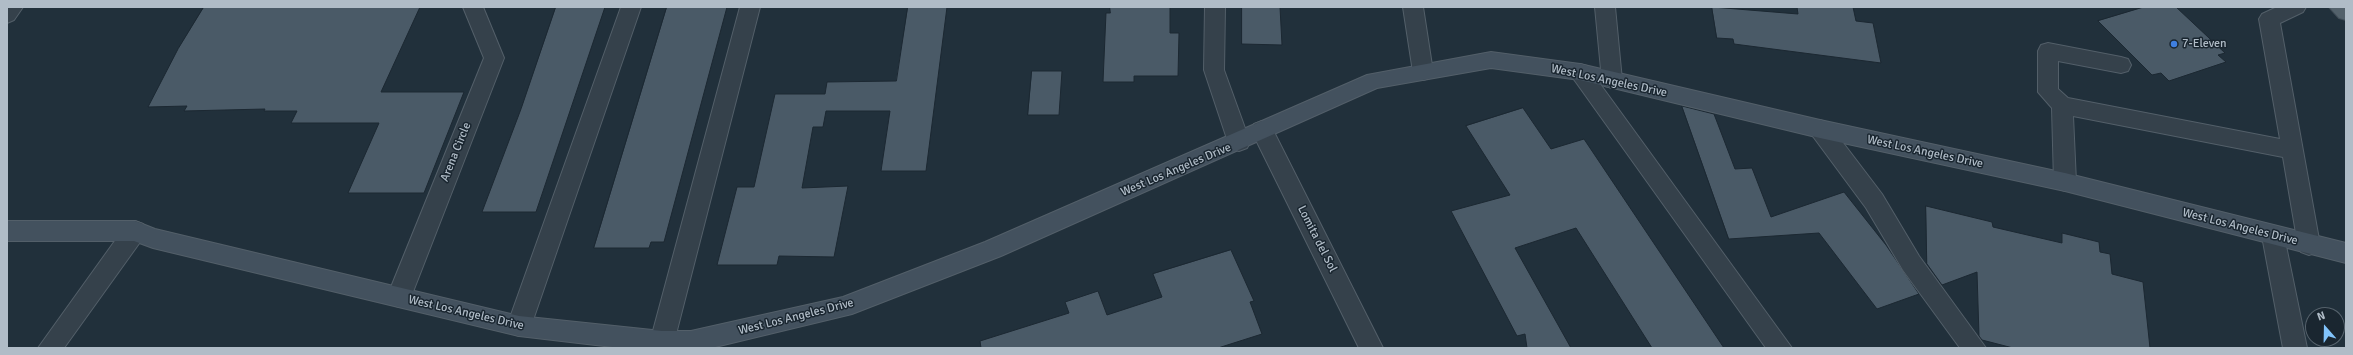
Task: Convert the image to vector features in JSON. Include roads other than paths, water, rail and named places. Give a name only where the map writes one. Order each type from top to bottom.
[{"type":"main road","points":[[2339,7],[2346,13]]},
{"type":"main road","name":"West Los Angeles Drive","points":[[7,231],[135,231],[152,238],[519,326],[692,345],[844,308],[993,249],[1239,142],[1262,130],[1374,81],[1491,60],[1580,72],[1820,129],[2065,182],[2273,236],[2346,253]]},
{"type":"street","points":[[7,15],[12,7]]},
{"type":"street","name":"Arena Circle","points":[[399,297],[494,58],[473,7]]},
{"type":"street","points":[[519,326],[631,7]]},
{"type":"street","points":[[662,342],[750,7]]},
{"type":"street","points":[[1215,7],[1214,70],[1239,142]]},
{"type":"street","points":[[1413,7],[1423,72]]},
{"type":"street","points":[[1605,7],[1612,80]]},
{"type":"street","points":[[2296,7],[2269,19],[2294,151],[2309,245]]},
{"type":"street","points":[[2121,65],[2048,51],[2048,92],[2062,105],[2294,151]]},
{"type":"street","points":[[1580,72],[1780,348]]},
{"type":"street","points":[[2062,105],[2065,182]]},
{"type":"street","points":[[1820,129],[1874,201],[1911,263],[1974,348]]},
{"type":"street","name":"Lomita del Sol","points":[[1262,130],[1371,348]]},
{"type":"street","points":[[50,348],[135,231]]},
{"type":"street","points":[[2273,236],[2295,348]]},
{"type":"place","name":"7-Eleven","points":[[2174,44]]}]
